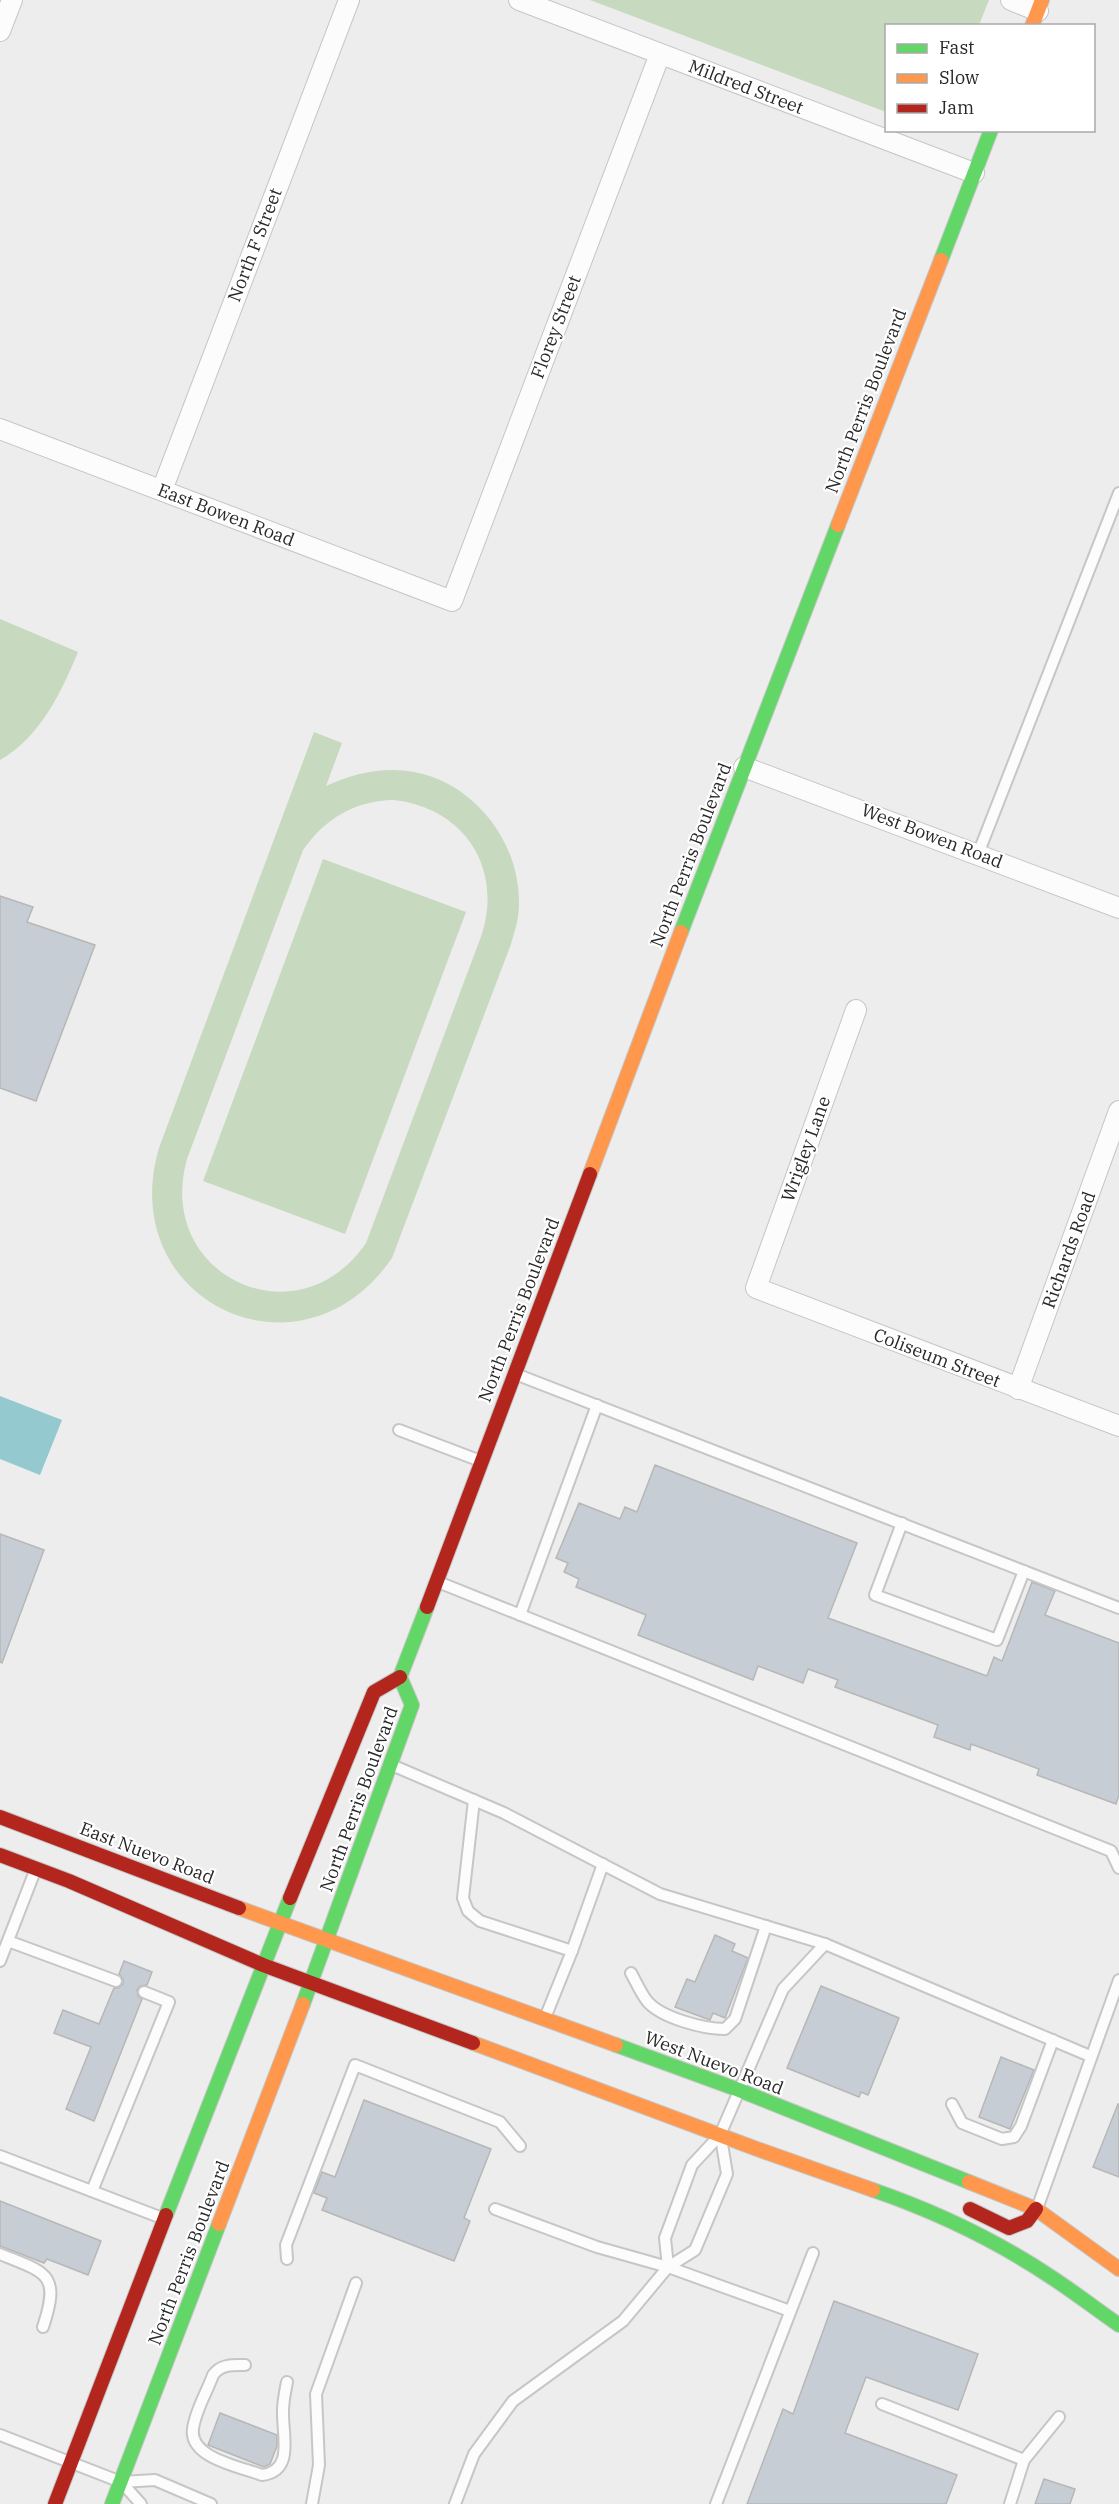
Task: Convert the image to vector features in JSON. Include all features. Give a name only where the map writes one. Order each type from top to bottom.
[{"type":"main road","name":"North Perris Boulevard","points":[[55,2504],[263,1965],[374,1692],[400,1677],[744,767],[990,132]]},
{"type":"main road","name":"North Perris Boulevard","points":[[112,2504],[312,1982],[412,1706],[400,1677]]},
{"type":"main road","name":"East Nuevo Road","points":[[0,1817],[281,1923]]},
{"type":"main road","points":[[0,1855],[36,1868],[263,1965],[885,2194],[960,2227],[1011,2253],[1050,2276],[1119,2325]]},
{"type":"main road","name":"West Nuevo Road","points":[[281,1923],[739,2090],[1036,2209],[1119,2269]]},
{"type":"main road","points":[[885,2194],[908,2187]]},
{"type":"main road","points":[[961,2204],[1009,2228],[1027,2221],[1036,2209]]},
{"type":"street","points":[[0,31],[12,0]]},
{"type":"street","name":"North F Street","points":[[162,490],[349,0]]},
{"type":"street","name":"Mildred Street","points":[[519,0],[974,172]]},
{"type":"street","points":[[1011,0],[1038,12]]},
{"type":"street","name":"Florey Street","points":[[453,601],[660,54]]},
{"type":"street","name":"East Bowen Road","points":[[0,429],[453,601]]},
{"type":"street","name":"West Bowen Road","points":[[744,767],[1119,908]]},
{"type":"street","name":"Wrigley Lane","points":[[756,1288],[856,1010]]},
{"type":"street","name":"Richards Road","points":[[1018,1389],[1119,1111]]},
{"type":"street","name":"Coliseum Street","points":[[756,1288],[1119,1426]]},
{"type":"lane","points":[[978,854],[1119,493]]},
{"type":"lane","points":[[514,1374],[1119,1608]]},
{"type":"lane","points":[[520,1615],[597,1405]]},
{"type":"lane","points":[[399,1430],[481,1462]]},
{"type":"lane","points":[[902,1523],[875,1595],[997,1640],[1024,1571]]},
{"type":"lane","points":[[436,1581],[1111,1851],[1119,1868]]},
{"type":"lane","points":[[391,1764],[474,1800],[660,1894],[825,1944],[1090,2056]]},
{"type":"lane","points":[[474,1800],[463,1898],[468,1911],[480,1920],[572,1951]]},
{"type":"lane","points":[[544,2020],[603,1864]]},
{"type":"lane","points":[[0,1961],[36,1868]]},
{"type":"lane","points":[[631,1973],[648,2002],[663,2013],[709,2029],[725,2029],[735,2019],[766,1926]]},
{"type":"lane","points":[[8,1941],[116,1981]]},
{"type":"lane","points":[[668,2267],[665,2238],[692,2165],[720,2135],[783,1989],[825,1944]]},
{"type":"lane","points":[[1036,2209],[1119,1980]]},
{"type":"lane","points":[[92,2191],[169,2002],[144,1992]]},
{"type":"lane","points":[[952,2103],[962,2123],[1002,2139],[1014,2137],[1021,2126],[1053,2040]]},
{"type":"lane","points":[[287,2259],[286,2245],[355,2065],[500,2122],[520,2146]]},
{"type":"lane","points":[[455,2504],[474,2454],[513,2401],[622,2321],[668,2267],[695,2250],[727,2174],[720,2135]]},
{"type":"lane","points":[[0,2156],[165,2219]]},
{"type":"lane","points":[[495,2209],[597,2247],[668,2267],[790,2312]]},
{"type":"lane","points":[[716,2504],[813,2253]]},
{"type":"lane","points":[[0,2254],[42,2271],[51,2286],[51,2303],[43,2327]]},
{"type":"lane","points":[[312,2504],[319,2466],[316,2394],[356,2283]]},
{"type":"lane","points":[[245,2366],[225,2366],[217,2369],[213,2375],[193,2428],[196,2446],[208,2455],[262,2475],[270,2474],[278,2469],[285,2454],[283,2411],[286,2382]]},
{"type":"lane","points":[[882,2404],[1024,2460]]},
{"type":"lane","points":[[1010,2504],[1024,2460],[1059,2417]]},
{"type":"lane","points":[[0,2435],[121,2482],[155,2480],[211,2504]]},
{"type":"lane","points":[[121,2482],[141,2504]]},
{"type":"green space","points":[[590,0],[989,0],[979,24],[885,24],[885,112]]},
{"type":"green space","points":[[0,619],[78,652],[48,713],[38,727],[27,739],[0,760]]},
{"type":"green space","points":[[314,732],[342,743],[326,786],[367,772],[393,770],[419,773],[443,781],[464,794],[483,811],[498,831],[510,854],[517,878],[519,904],[515,929],[392,1258],[354,1297],[311,1318],[267,1322],[225,1310],[189,1285],[164,1249],[152,1202],[159,1148]],"holes":[[[394,800],[418,805],[440,815],[458,828],[472,844],[482,864],[487,886],[487,909],[482,934],[366,1243],[337,1273],[305,1289],[271,1291],[239,1282],[211,1263],[191,1236],[182,1200],[187,1159],[303,850],[331,820],[354,808]]]},
{"type":"green space","points":[[323,859],[466,912],[345,1234],[203,1181]]},
{"type":"water","points":[[0,1396],[62,1420],[40,1475],[0,1459]]},
{"type":"building","points":[[0,896],[33,907],[27,922],[95,945],[36,1101],[0,1088]]},
{"type":"building","points":[[655,1465],[857,1543],[828,1618],[987,1676],[994,1657],[1002,1661],[1032,1582],[1055,1591],[1045,1615],[1119,1643],[1119,1795],[1116,1804],[1037,1775],[1039,1769],[971,1744],[970,1750],[934,1737],[938,1725],[835,1687],[838,1680],[808,1669],[803,1683],[758,1666],[753,1680],[638,1635],[646,1615],[576,1587],[579,1579],[564,1572],[568,1563],[556,1558],[579,1503],[620,1519],[625,1507],[637,1512]]},
{"type":"building","points":[[0,1534],[44,1550],[2,1663],[0,1662]]},
{"type":"building","points":[[715,1935],[735,1944],[732,1951],[748,1958],[725,2018],[713,2013],[710,2020],[675,2007],[687,1979],[695,1982]]},
{"type":"building","points":[[124,1961],[152,1972],[147,1985],[140,1986],[137,1990],[138,1996],[142,1999],[94,2121],[66,2109],[91,2047],[54,2033],[63,2010],[99,2024],[114,1988],[123,1984],[123,1979],[119,1974]]},
{"type":"building","points":[[821,1986],[899,2018],[868,2095],[861,2092],[859,2097],[787,2068]]},
{"type":"building","points":[[1001,2057],[1034,2070],[1010,2129],[979,2117]]},
{"type":"building","points":[[364,2100],[491,2149],[464,2218],[470,2221],[454,2261],[322,2210],[327,2198],[314,2193],[322,2172],[335,2177]]},
{"type":"building","points":[[1119,2104],[1119,2177],[1093,2167]]},
{"type":"building","points":[[0,2201],[101,2241],[88,2275],[47,2259],[44,2263],[0,2246]]},
{"type":"building","points":[[834,2301],[978,2354],[958,2410],[866,2377],[845,2433],[957,2475],[946,2504],[747,2504],[783,2409],[793,2414]]},
{"type":"building","points":[[220,2413],[277,2435],[277,2446],[270,2464],[264,2467],[208,2445]]},
{"type":"building","points":[[1044,2479],[1075,2489],[1070,2504],[1035,2504]]},
{"type":"traffic: fast","points":[[941,260],[990,132]]},
{"type":"traffic: fast","points":[[681,932],[838,525]]},
{"type":"traffic: fast","points":[[303,2004],[412,1705],[400,1677],[427,1607]]},
{"type":"traffic: fast","points":[[166,2215],[290,1898]]},
{"type":"traffic: fast","points":[[616,2045],[739,2090],[969,2182]]},
{"type":"traffic: fast","points":[[873,2190],[942,2217],[1009,2251],[1060,2283],[1119,2325]]},
{"type":"traffic: fast","points":[[112,2504],[219,2224]]},
{"type":"traffic: slow","points":[[1033,24],[1042,0]]},
{"type":"traffic: slow","points":[[838,525],[941,260]]},
{"type":"traffic: slow","points":[[590,1174],[681,932]]},
{"type":"traffic: slow","points":[[239,1908],[616,2045]]},
{"type":"traffic: slow","points":[[219,2224],[303,2004]]},
{"type":"traffic: slow","points":[[473,2043],[873,2190]]},
{"type":"traffic: slow","points":[[969,2182],[1036,2209],[1119,2269]]},
{"type":"traffic: jam","points":[[427,1607],[590,1174]]},
{"type":"traffic: jam","points":[[290,1898],[374,1692],[400,1677]]},
{"type":"traffic: jam","points":[[0,1817],[239,1908]]},
{"type":"traffic: jam","points":[[0,1855],[69,1881],[263,1965],[473,2043]]},
{"type":"traffic: jam","points":[[970,2209],[1009,2228],[1027,2221],[1036,2209]]},
{"type":"traffic: jam","points":[[55,2504],[166,2215]]}]
